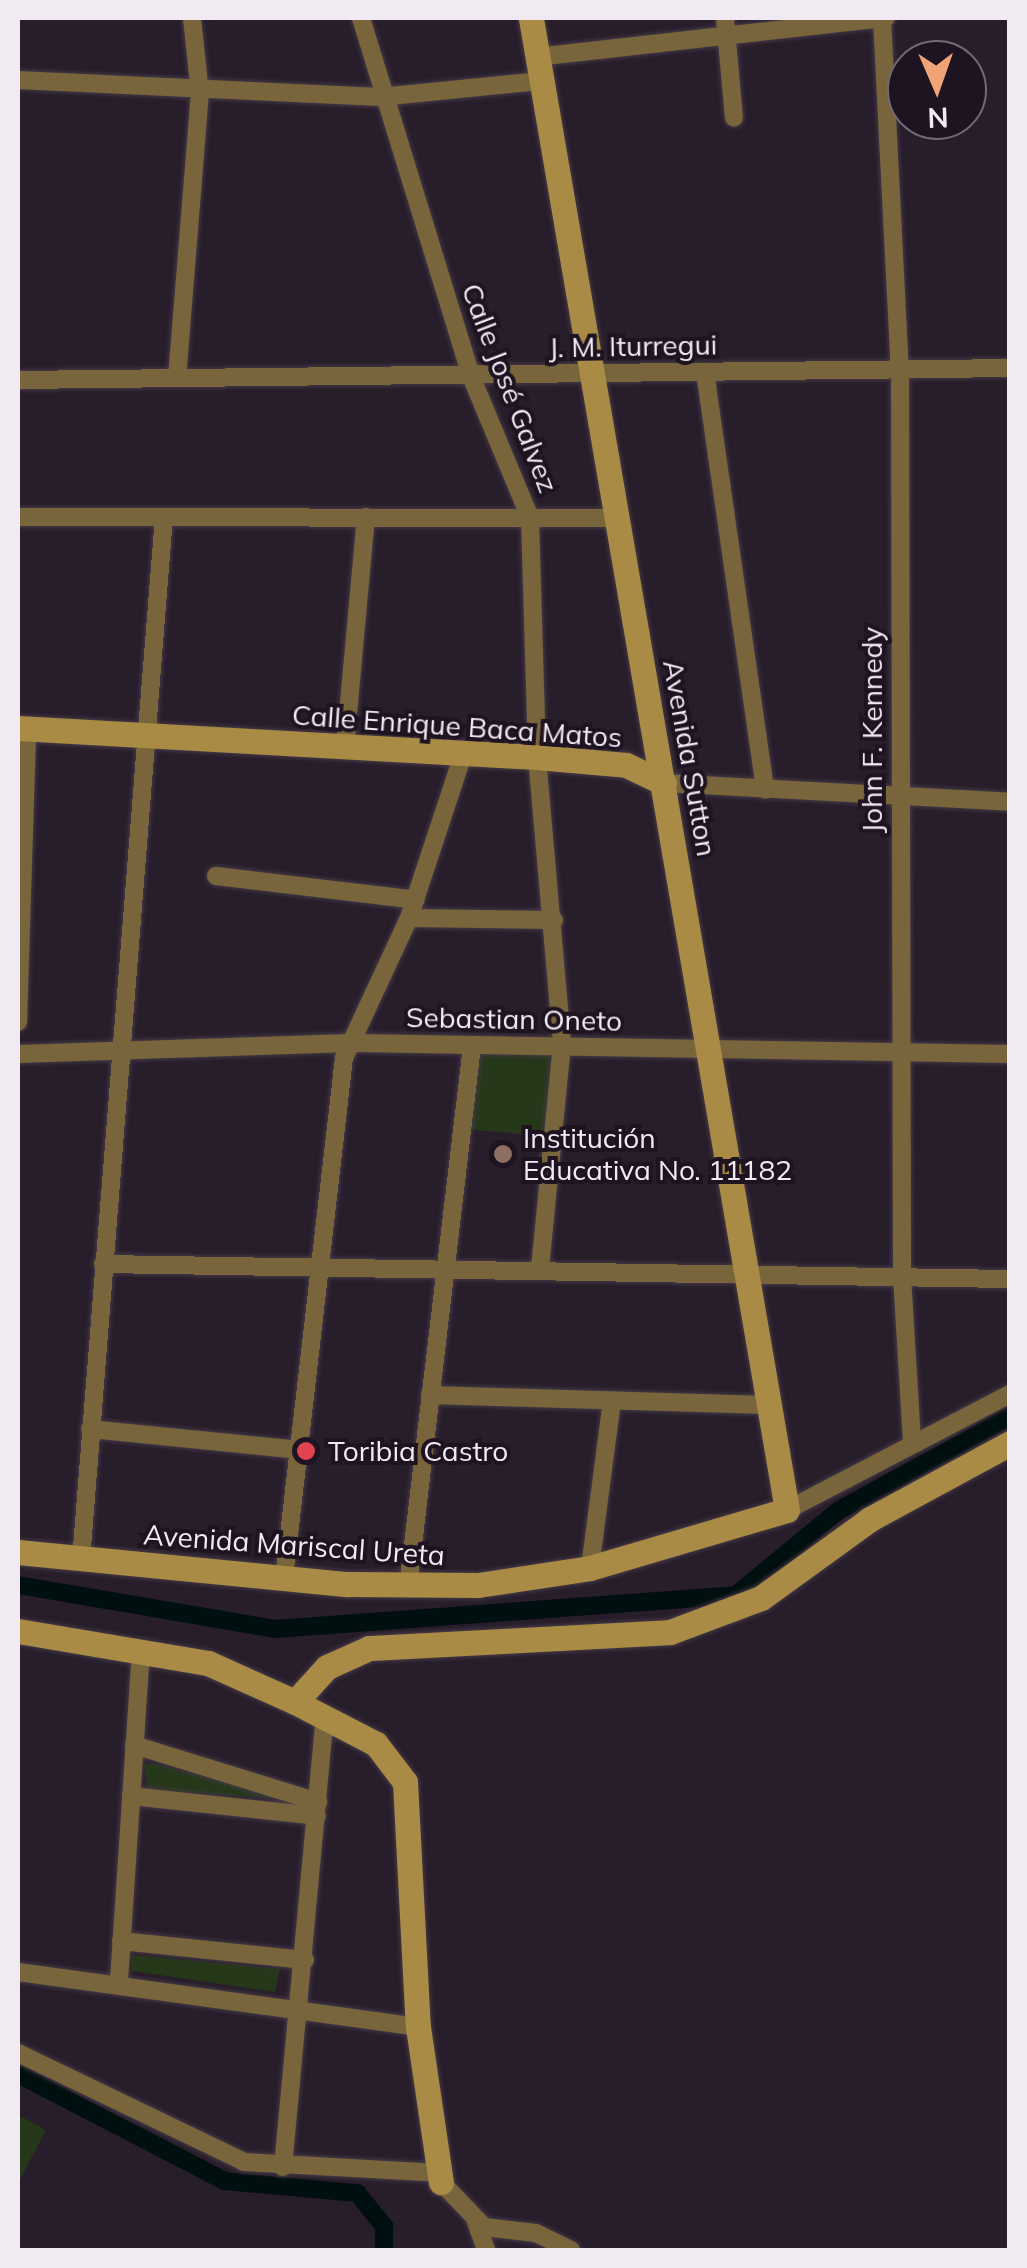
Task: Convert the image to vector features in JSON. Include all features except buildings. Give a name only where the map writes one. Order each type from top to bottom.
[{"type":"street","points":[[177,378],[200,94],[192,18]]},
{"type":"street","name":"Calle José Galvez","points":[[361,18],[380,96],[471,376],[530,518],[537,757],[562,1044],[540,1268]]},
{"type":"street","name":"Avenida Sutton","points":[[531,18],[664,782],[743,1275],[787,1510]]},
{"type":"street","points":[[18,80],[200,94],[380,96],[538,69],[726,23],[883,18]]},
{"type":"street","name":"John F. Kennedy","points":[[883,18],[900,372],[902,1277],[912,1442]]},
{"type":"street","points":[[726,23],[734,118]]},
{"type":"street","name":"J. M. Iturregui","points":[[18,380],[1010,368]]},
{"type":"street","points":[[705,372],[764,790]]},
{"type":"street","points":[[18,516],[617,518]]},
{"type":"street","points":[[81,1560],[164,517]]},
{"type":"street","points":[[344,748],[366,517]]},
{"type":"street","points":[[18,1022],[22,729]]},
{"type":"street","name":"Calle Enrique Baca Matos","points":[[22,729],[537,757],[626,765],[664,782],[1010,802]]},
{"type":"street","points":[[284,1578],[316,1266],[344,1058],[357,1043],[409,918],[463,755]]},
{"type":"street","points":[[216,876],[416,900]]},
{"type":"street","points":[[409,918],[554,920]]},
{"type":"street","name":"Sebastian Oneto","points":[[18,1054],[120,1054],[357,1043],[562,1044],[708,1054],[1010,1054]]},
{"type":"street","points":[[408,1588],[450,1264],[472,1046]]},
{"type":"street","points":[[103,1264],[450,1264],[743,1275],[1010,1279]]},
{"type":"street","name":"Avenida Mariscal Ureta","points":[[18,1552],[408,1588],[590,1568],[787,1510],[1010,1394]]},
{"type":"street","points":[[430,1395],[767,1404]]},
{"type":"street","points":[[590,1568],[612,1400]]},
{"type":"street","points":[[90,1429],[299,1450]]},
{"type":"street","points":[[295,1702],[327,1667],[370,1648],[670,1632],[717,1619],[1010,1443]]},
{"type":"street","points":[[18,1631],[208,1663],[326,1717],[385,1751],[405,1782],[418,2028],[440,2177],[476,2222],[486,2250]]},
{"type":"street","points":[[119,1981],[141,1651]]},
{"type":"street","points":[[283,2167],[326,1717]]},
{"type":"street","points":[[134,1746],[318,1809]]},
{"type":"street","points":[[131,1796],[318,1809]]},
{"type":"street","points":[[122,1940],[305,1960]]},
{"type":"street","points":[[18,1972],[119,1981],[418,2028]]},
{"type":"street","points":[[18,2053],[225,2156],[283,2167],[440,2177]]},
{"type":"street","points":[[476,2222],[572,2250]]},
{"type":"green space","points":[[562,1044],[554,1137],[464,1129],[472,1046]]},
{"type":"green space","points":[[153,1763],[285,1799],[148,1790],[144,1765]]},
{"type":"green space","points":[[132,1955],[280,1969],[275,1992],[132,1971]]},
{"type":"green space","points":[[18,2115],[46,2130],[18,2184]]},
{"type":"waterway","points":[[18,1585],[275,1629],[736,1595],[838,1511],[1010,1416]]},
{"type":"waterway","points":[[18,2074],[224,2181],[357,2193],[384,2226],[384,2250]]},
{"type":"place","name":"Institución Educativa No. 11182","points":[[503,1154]]},
{"type":"place","name":"Toribia Castro","points":[[306,1451]]}]
